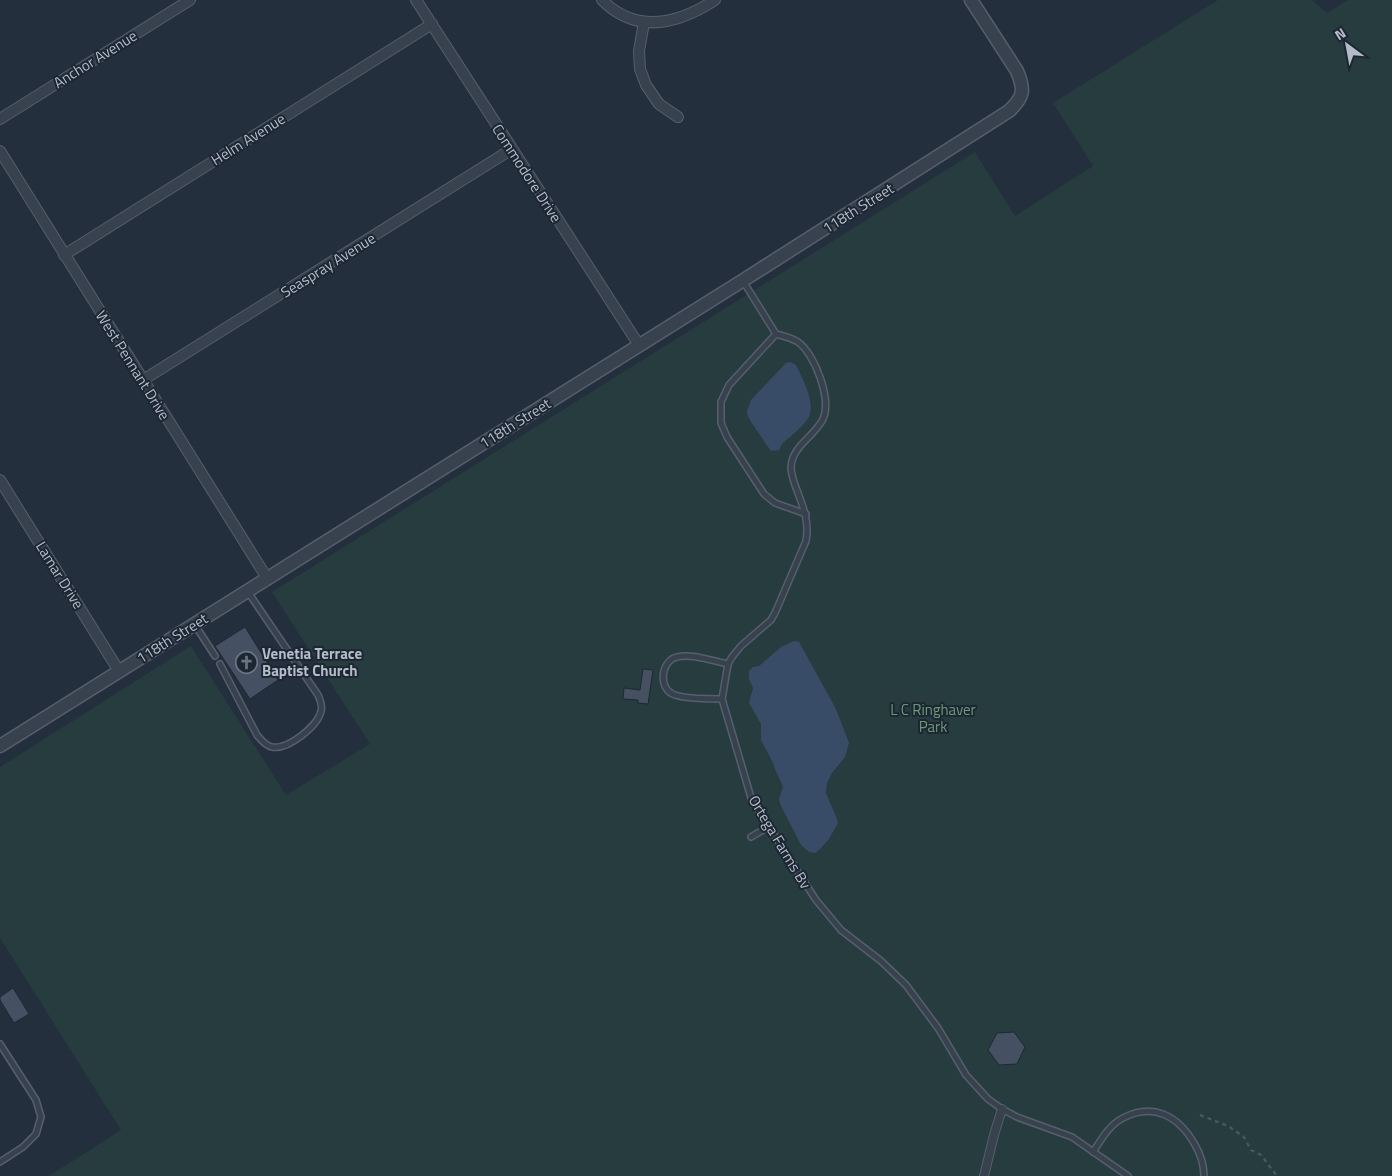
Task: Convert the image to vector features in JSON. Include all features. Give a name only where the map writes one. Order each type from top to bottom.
[{"type":"street","name":"Anchor Avenue","points":[[0,119],[190,0]]},
{"type":"street","name":"Commodore Drive","points":[[416,0],[639,345]]},
{"type":"street","points":[[602,0],[616,11],[644,22],[661,22],[682,18],[715,0]]},
{"type":"street","name":"118th Street","points":[[0,746],[742,281],[1009,111],[1018,103],[1022,93],[1022,83],[1017,71],[971,0]]},
{"type":"street","points":[[644,22],[639,52],[640,69],[646,85],[659,104],[678,117]]},
{"type":"street","name":"Helm Avenue","points":[[64,254],[432,24]]},
{"type":"street","name":"Seaspray Avenue","points":[[143,380],[512,149]]},
{"type":"street","name":"West Pennant Drive","points":[[0,150],[267,578]]},
{"type":"street","name":"Lamar Drive","points":[[0,480],[119,672]]},
{"type":"street","points":[[984,1176],[1002,1109]]},
{"type":"lane","points":[[742,281],[776,334],[729,385],[721,402],[721,423],[727,437],[764,494],[775,502],[806,514]]},
{"type":"lane","name":"Ortega Farms Bv","points":[[776,334],[798,342],[809,354],[818,373],[825,408],[823,419],[795,454],[791,465],[793,479],[806,514],[808,530],[806,541],[771,620],[736,651],[728,664],[722,699],[752,801],[806,886],[827,914],[841,930],[887,966],[906,985],[938,1028],[966,1075],[988,1099],[1017,1117],[1072,1137],[1128,1176]]},
{"type":"lane","points":[[220,664],[257,735],[271,748],[279,747],[310,730],[319,717],[322,706],[318,695],[247,591]]},
{"type":"lane","points":[[195,624],[215,656]]},
{"type":"lane","points":[[722,699],[674,695],[667,690],[664,684],[665,670],[667,663],[672,658],[680,656],[728,664]]},
{"type":"lane","points":[[751,837],[768,827]]},
{"type":"lane","points":[[0,1044],[36,1100],[41,1117],[36,1134],[23,1148],[0,1162]]},
{"type":"lane","points":[[1092,1152],[1109,1129],[1123,1118],[1144,1111],[1162,1113],[1177,1121],[1188,1134],[1201,1159],[1204,1176]]},
{"type":"path","points":[[1200,1115],[1228,1126],[1244,1137],[1251,1150],[1262,1155],[1277,1176]]},
{"type":"green space","name":"L C Ringhaver Park","points":[[1218,0],[1312,0],[1327,13],[1348,0],[1392,0],[1392,1176],[49,1176],[121,1130],[0,938],[0,767],[191,646],[286,795],[370,744],[272,592],[975,152],[1015,216],[1093,166],[1053,103]]},
{"type":"water","points":[[790,362],[796,365],[805,384],[810,400],[810,414],[795,433],[782,444],[779,450],[771,451],[751,422],[747,411],[751,400],[786,363]]},
{"type":"water","points":[[794,641],[799,642],[836,709],[849,743],[845,757],[832,773],[827,783],[826,793],[838,823],[829,839],[815,853],[809,852],[801,845],[781,806],[779,799],[783,787],[761,740],[761,724],[749,703],[753,688],[749,679],[749,671],[753,667],[759,666],[781,647]]},
{"type":"building","name":"Venetia Terrace Baptist Church","points":[[245,627],[278,680],[250,699],[215,646]]},
{"type":"building","points":[[643,669],[653,670],[648,704],[638,703],[638,700],[623,699],[624,688],[640,690]]},
{"type":"building","points":[[13,988],[29,1014],[14,1023],[0,1000],[0,997]]},
{"type":"building","points":[[1014,1032],[1025,1047],[1017,1064],[999,1065],[988,1050],[997,1033]]},
{"type":"place","name":"Venetia Terrace Baptist Church","points":[[246,662]]}]
